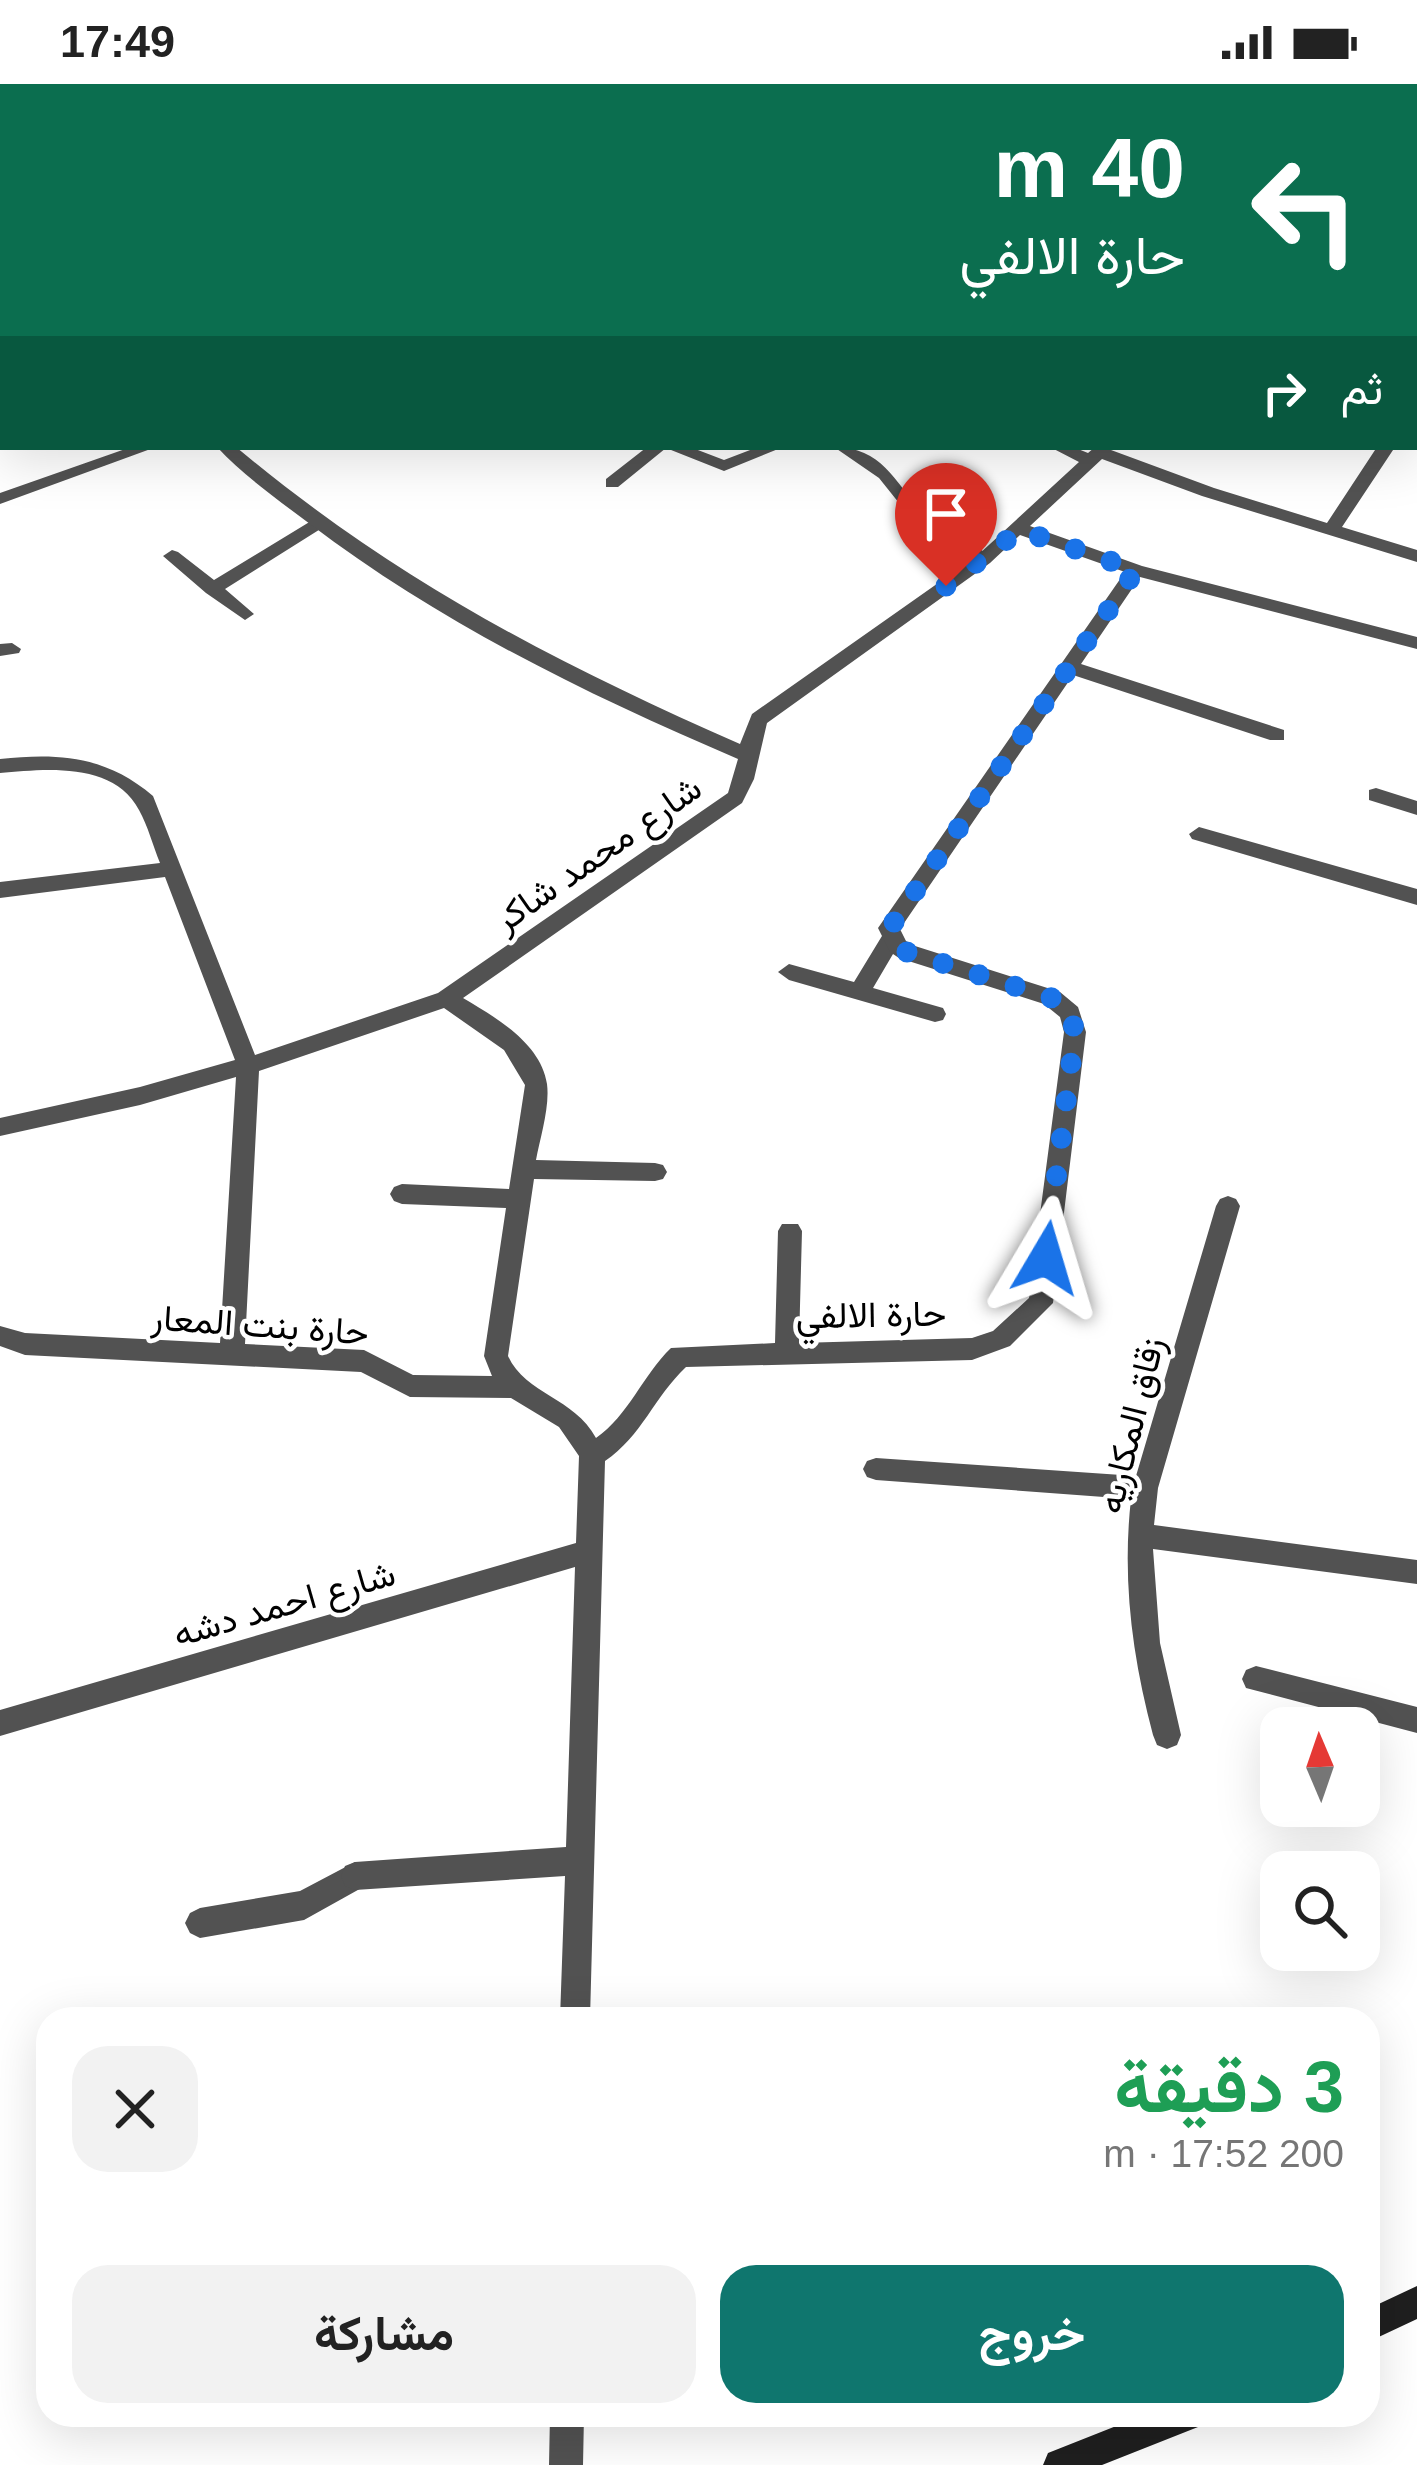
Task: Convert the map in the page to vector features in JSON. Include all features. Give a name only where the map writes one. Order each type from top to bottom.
[{"type":"main road","points":[[1380,2320],[1417,2302]]},
{"type":"main road","points":[[1060,2465],[1156,2427]]},
{"type":"street","points":[[0,498],[138,450]]},
{"type":"street","points":[[230,450],[316,524],[422,597],[571,679],[744,754]]},
{"type":"street","points":[[612,483],[654,450]]},
{"type":"street","points":[[682,450],[724,466],[766,450]]},
{"type":"street","points":[[848,450],[885,474],[925,524],[984,559]]},
{"type":"street","points":[[1331,530],[1384,450]]},
{"type":"street","points":[[1099,453],[1417,556]]},
{"type":"street","name":"شارع محمد شاكر","points":[[0,1127],[248,1066],[446,999],[735,798],[745,784],[744,754],[759,719],[984,559],[1099,453]]},
{"type":"street","points":[[212,589],[316,524]]},
{"type":"street","points":[[1020,530],[1136,570],[1416,639]]},
{"type":"street","points":[[172,556],[245,614]]},
{"type":"street","points":[[859,992],[892,937],[892,919],[1136,570]]},
{"type":"street","points":[[1070,667],[1277,735]]},
{"type":"street","points":[[0,766],[59,760],[95,766],[125,780],[146,801],[173,869],[248,1066],[232,1355]]},
{"type":"street","points":[[1376,795],[1417,808]]},
{"type":"street","points":[[1198,834],[1417,897]]},
{"type":"street","points":[[0,890],[173,869]]},
{"type":"street","name":"حارة الالفي","points":[[592,1455],[622,1438],[640,1417],[661,1371],[680,1356],[972,1348],[1001,1339],[1041,1303],[1075,1032],[1070,1013],[1052,998],[907,952],[892,937]]},
{"type":"street","points":[[789,973],[934,1014]]},
{"type":"street","points":[[446,999],[494,1028],[529,1062],[536,1085],[496,1356],[512,1387],[569,1415],[592,1455],[575,2007]]},
{"type":"street","points":[[524,1169],[656,1172]]},
{"type":"street","points":[[402,1194],[519,1199]]},
{"type":"street","name":"زقاق المكاريه","points":[[1167,1735],[1147,1665],[1138,1598],[1138,1535],[1145,1488],[1228,1206]]},
{"type":"street","points":[[788,1351],[790,1231]]},
{"type":"street","name":"حارة بنت المعار","points":[[0,1336],[25,1344],[364,1361],[410,1386],[512,1387]]},
{"type":"street","points":[[876,1469],[1145,1488]]},
{"type":"street","points":[[1138,1535],[1417,1572]]},
{"type":"street","name":"شارع احمد دشه","points":[[0,1723],[589,1551]]},
{"type":"street","points":[[1256,1679],[1417,1720]]},
{"type":"street","points":[[200,1923],[304,1905],[356,1876],[579,1861]]},
{"type":"street","points":[[566,2465],[567,2427]]},
{"type":"route","points":[[946,586],[1020,530],[1136,570],[890,928],[898,946],[907,952],[1052,998],[1070,1013],[1075,1032],[1046,1258]]}]
